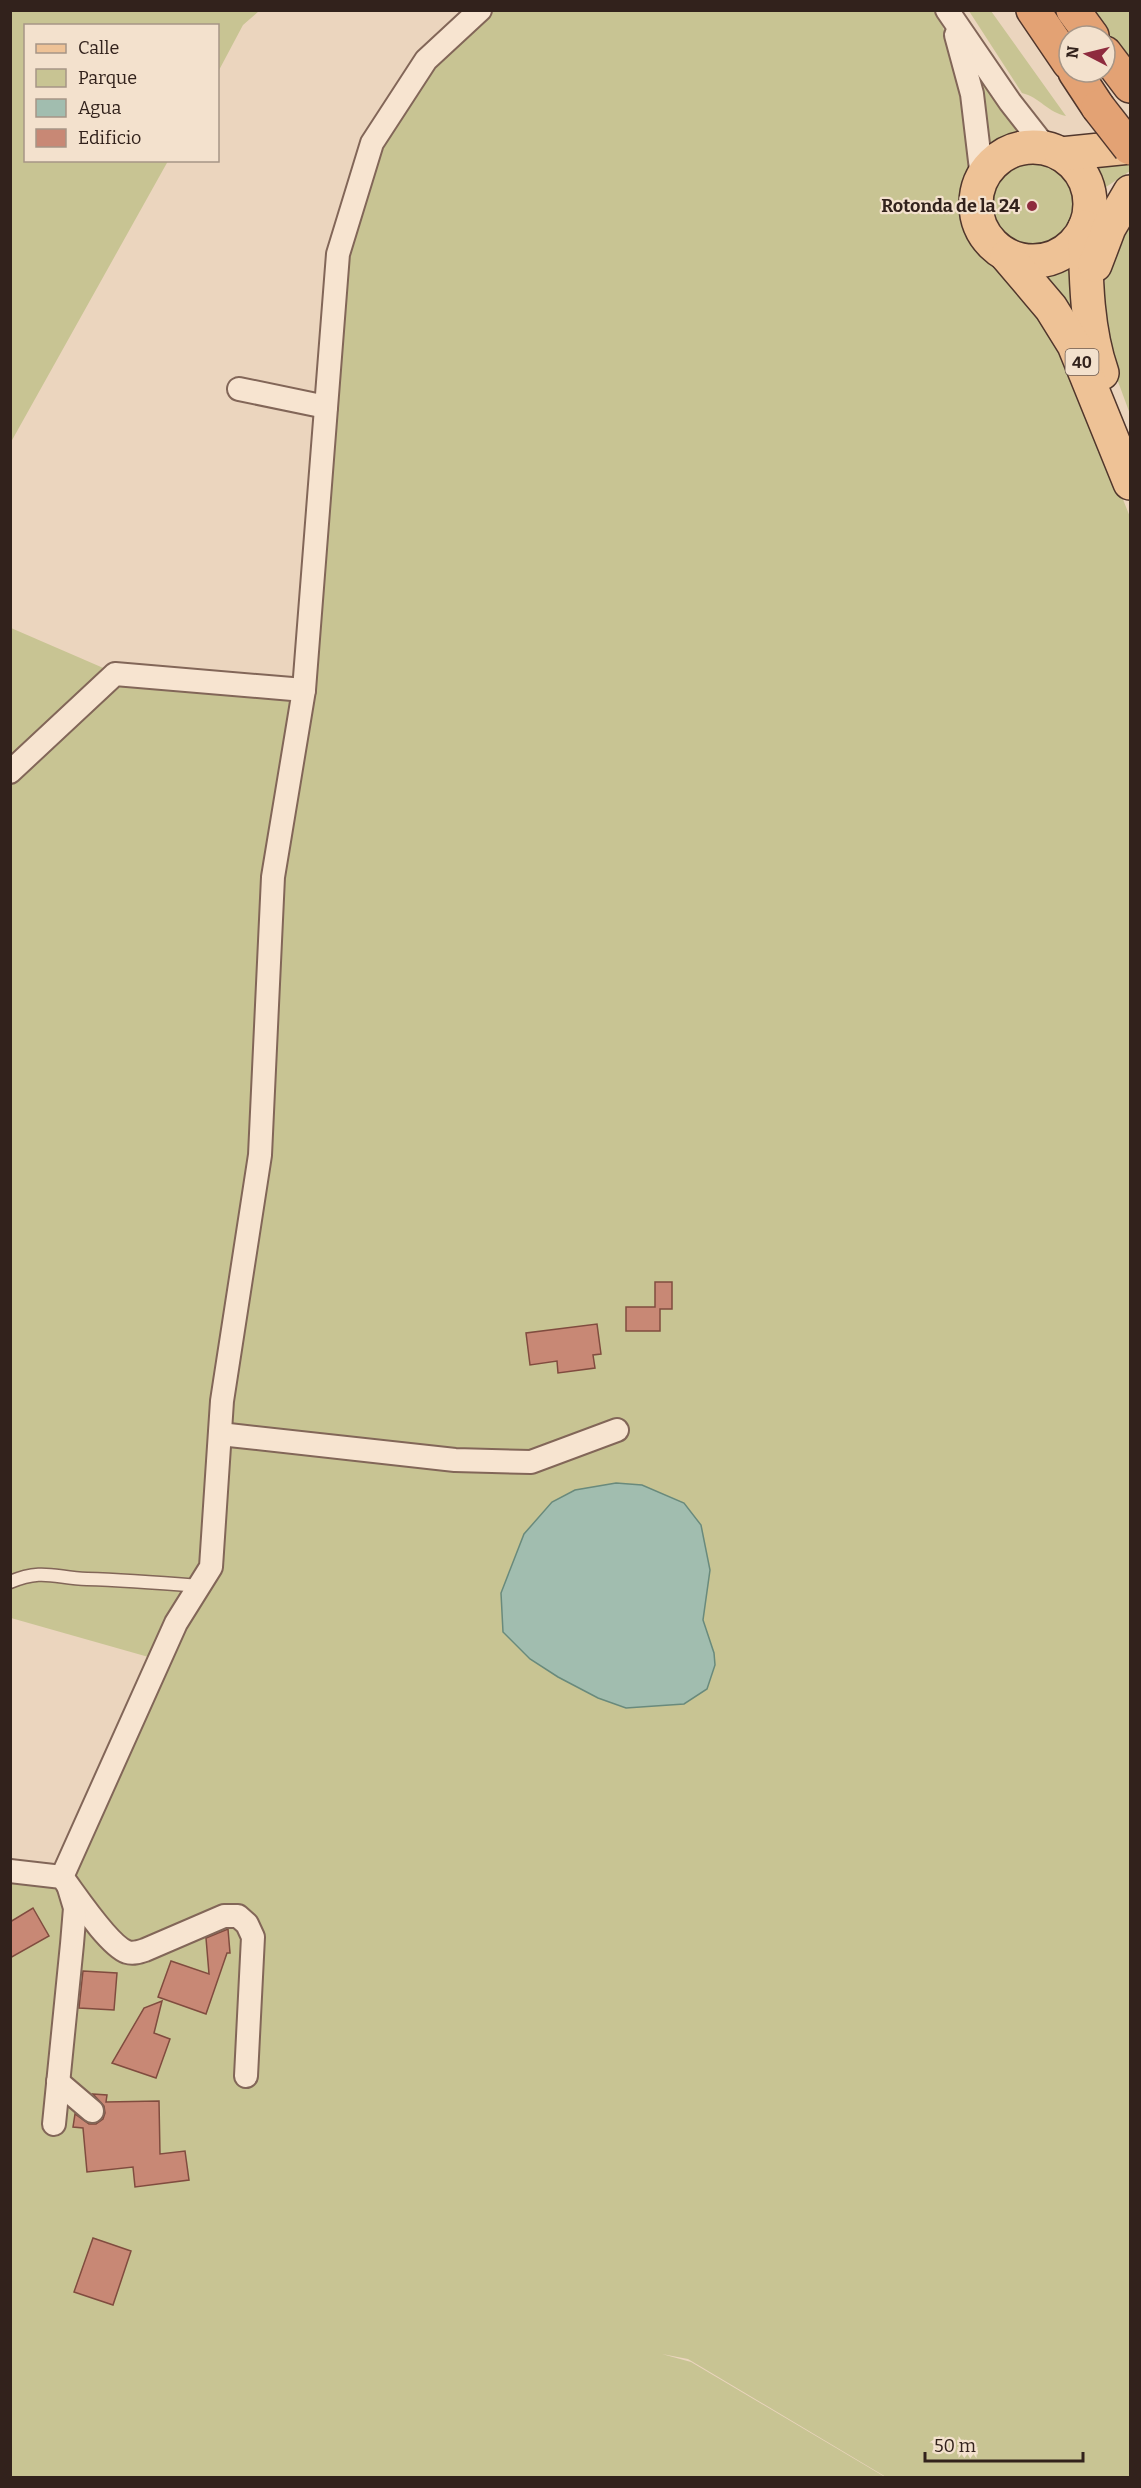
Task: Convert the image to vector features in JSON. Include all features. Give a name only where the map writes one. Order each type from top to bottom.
[{"type":"highway","points":[[1034,10],[1057,45]]},
{"type":"highway","points":[[1073,10],[1083,24]]},
{"type":"highway","points":[[1117,68],[1128,83]]},
{"type":"highway","points":[[1083,84],[1131,148]]},
{"type":"main road","points":[[982,178],[996,161],[1020,148],[1054,151],[1131,148]]},
{"type":"main road","name":"40","points":[[1054,151],[1076,165],[1083,175],[1090,196],[1086,272],[1090,319],[1099,363],[1131,447]]},
{"type":"main road","name":"40","points":[[982,178],[976,195],[978,222],[990,242],[1007,256],[1051,308],[1074,345],[1131,483]]},
{"type":"main road","points":[[1007,256],[1029,262],[1052,259],[1075,244],[1088,220],[1131,185]]},
{"type":"main road","points":[[1089,303],[1095,265],[1100,250],[1118,211],[1131,192]]},
{"type":"street","points":[[62,1877],[176,1623],[211,1567],[222,1401],[260,1155],[273,877],[303,690],[338,254],[372,143],[426,60],[480,10]]},
{"type":"street","points":[[948,12],[1010,102],[1054,151]]},
{"type":"street","points":[[948,12],[972,94],[982,178]]},
{"type":"street","points":[[239,389],[326,407]]},
{"type":"street","points":[[10,772],[115,674],[303,690]]},
{"type":"street","points":[[220,1434],[455,1460],[531,1462],[617,1430]]},
{"type":"street","points":[[10,1871],[62,1877],[113,1942],[126,1952],[135,1953],[224,1916],[238,1916],[247,1924],[253,1937],[246,2076]]},
{"type":"street","points":[[54,2124],[75,1908],[70,1890],[62,1877]]},
{"type":"street","points":[[58,2082],[92,2111]]},
{"type":"lane","points":[[10,1582],[28,1575],[47,1573],[84,1579],[132,1580],[199,1586]]},
{"type":"green space","points":[[11,10],[259,11],[243,25],[219,70],[219,24],[24,24],[24,162],[167,162],[11,442]]},
{"type":"green space","points":[[491,11],[937,11],[959,71],[970,172],[964,191],[964,214],[971,236],[984,254],[998,265],[1064,351],[1130,517],[1130,2477],[886,2477],[688,2359],[662,2354],[691,2362],[885,2477],[11,2477],[10,1865],[57,1868],[183,1626],[218,1571],[231,1401],[346,255],[378,148],[433,65]]},
{"type":"green space","points":[[969,11],[991,11],[1066,116],[1054,112],[1034,98],[1022,93]]},
{"type":"green space","points":[[1090,11],[1130,11],[1130,65],[1117,47],[1117,24],[1100,24]]},
{"type":"green space","points":[[971,60],[1026,136],[996,145],[988,152]]},
{"type":"green space","points":[[1130,159],[1130,171],[1100,191],[1098,181],[1089,164]]},
{"type":"green space","points":[[1024,160],[1042,160],[1058,167],[1070,179],[1077,195],[1077,213],[1070,229],[1058,241],[1042,248],[1024,248],[1008,241],[996,229],[989,213],[989,195],[996,179],[1008,167]]},
{"type":"green space","points":[[1130,214],[1130,414],[1110,360],[1103,291],[1108,267]]},
{"type":"green space","points":[[1074,262],[1079,324],[1039,274],[1054,271]]},
{"type":"green space","points":[[11,628],[108,670],[11,760]]},
{"type":"green space","points":[[118,684],[294,697],[253,1153],[204,1564],[152,1658],[11,1618],[11,783]]},
{"type":"water","points":[[616,1483],[642,1485],[684,1503],[701,1525],[710,1570],[703,1620],[714,1653],[715,1665],[707,1689],[684,1704],[626,1708],[598,1698],[530,1659],[503,1632],[501,1593],[524,1534],[552,1502],[575,1490]]},
{"type":"building","points":[[655,1282],[672,1282],[672,1309],[660,1309],[660,1331],[626,1331],[626,1307],[655,1307]]},
{"type":"building","points":[[597,1324],[601,1354],[593,1355],[595,1368],[558,1373],[557,1361],[530,1365],[526,1333]]},
{"type":"building","points":[[33,1908],[49,1936],[10,1958],[10,1922]]},
{"type":"building","points":[[228,1929],[230,1953],[227,1953],[206,2014],[158,1997],[171,1961],[209,1974],[206,1938]]},
{"type":"building","points":[[83,1971],[117,1973],[114,2010],[79,2008]]},
{"type":"building","points":[[162,2001],[154,2033],[170,2039],[156,2078],[112,2063],[144,2008]]},
{"type":"building","points":[[93,2094],[107,2095],[106,2102],[159,2101],[160,2154],[185,2151],[189,2180],[135,2187],[133,2167],[87,2172],[83,2128],[73,2127],[75,2114],[89,2124],[96,2124],[103,2119],[104,2106]]},
{"type":"building","points":[[93,2238],[131,2251],[113,2305],[74,2292]]},
{"type":"place","name":"Rotonda de la 24","points":[[1032,206]]}]
